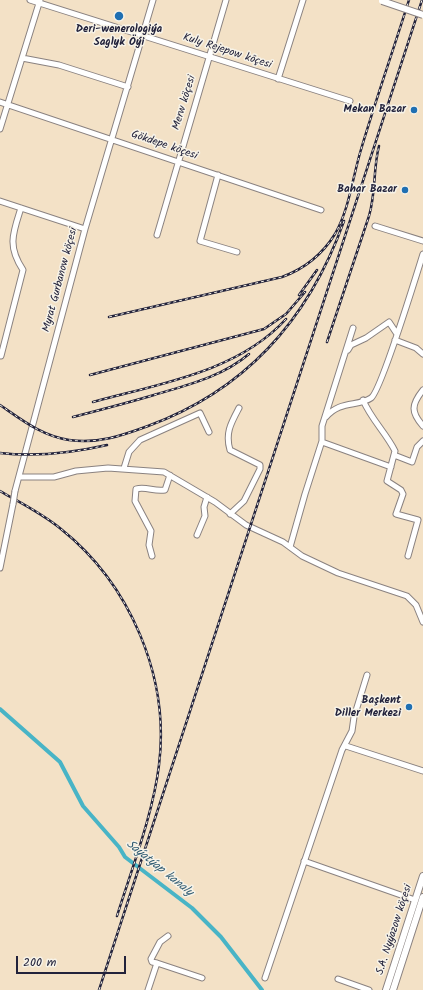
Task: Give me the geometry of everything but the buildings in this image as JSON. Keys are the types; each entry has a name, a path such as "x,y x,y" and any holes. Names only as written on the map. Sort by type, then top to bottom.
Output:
{"main road":[{"path":"380,0 423,15"},
{"name":"S.A. Nyýazow köçesi","path":"393,990 421,900 423,876"},
{"name":"S.A. Nyýazow köçesi","path":"386,990 421,900"}],"street":[{"name":"Kuly Rejepow köçesi","path":"30,0 350,101"},
{"name":"Myrat Gurbanow köçesi","path":"0,568 15,491 85,230 154,0"},
{"name":"Merw köçesi","path":"157,235 226,0"},
{"path":"278,79 302,0"},
{"path":"0,129 40,2"},
{"path":"22,58 59,65 128,87"},
{"name":"Gökdepe köçesi","path":"0,102 321,210"},
{"path":"218,175 200,241 237,252"},
{"path":"0,201 85,230"},
{"path":"1,356 23,270 17,260 12,238 21,208"},
{"path":"375,226 423,241"},
{"path":"325,419 330,412 340,406 371,398 375,392 395,340 423,254"},
{"path":"345,353 351,345 366,338 389,322 397,334"},
{"path":"290,547 322,442 322,426 353,328"},
{"path":"395,340 416,348 423,354"},
{"path":"423,390 415,401 413,409 414,416 423,426"},
{"path":"363,400 375,423 388,439 395,451 387,481 401,490 403,494 396,514 418,520 408,556"},
{"path":"230,514 244,501 260,469 260,465 230,450 227,440 228,433 239,408"},
{"path":"124,468 129,452 140,440 200,413 209,432"},
{"path":"394,455 412,462 417,447 423,441"},
{"path":"322,442 391,467"},
{"path":"19,477 54,477 76,471 108,468 164,472 207,497 246,525 283,542 302,556 338,573 407,596 416,605 423,622"},
{"path":"152,556 149,545 151,530 135,502 136,489 143,487 158,491 164,490 170,475"},
{"path":"197,535 205,516 204,507 207,497"},
{"path":"265,978 342,750 346,746 352,731 354,717 367,675"},
{"path":"346,746 423,771"},
{"path":"304,862 421,900"},
{"path":"168,936 160,942 152,962 202,978"},
{"path":"148,990 157,963"},
{"path":"338,979 369,990"}],"waterway":[{"name":"Saýatýap kanaly","path":"0,709 60,762 83,806 119,847 125,857 192,908 221,937 262,990"}],"railway":[{"path":"109,317 282,277 298,270 318,255 330,242 344,215 357,163 409,0"},
{"path":"99,990 422,0"},
{"path":"327,342 369,216 373,199 379,146"},
{"path":"0,405 24,422 41,431 59,438 80,441 100,440 119,436 148,426 183,411 215,393 244,371 270,347 292,319 312,289 330,256 344,221"},
{"path":"299,295 317,270"},
{"path":"90,375 264,329 286,314 305,292"},
{"path":"93,402 170,382 221,364 245,352 267,337 286,319"},
{"path":"73,417 179,388 227,369 249,354"},
{"path":"0,453 27,455 54,454 107,445"},
{"path":"0,491 47,518 85,551 107,577 125,605 140,635 151,666 158,699 161,732 159,765 147,822 117,916"}],"place":[{"name":"Deri-wenerologiýa Saglyk Öýi","path":"119,16"},
{"name":"Mekan Bazar","path":"414,110"},
{"name":"Bahar Bazar","path":"405,190"},
{"name":"Başkent Diller Merkezi","path":"409,707"}]}
